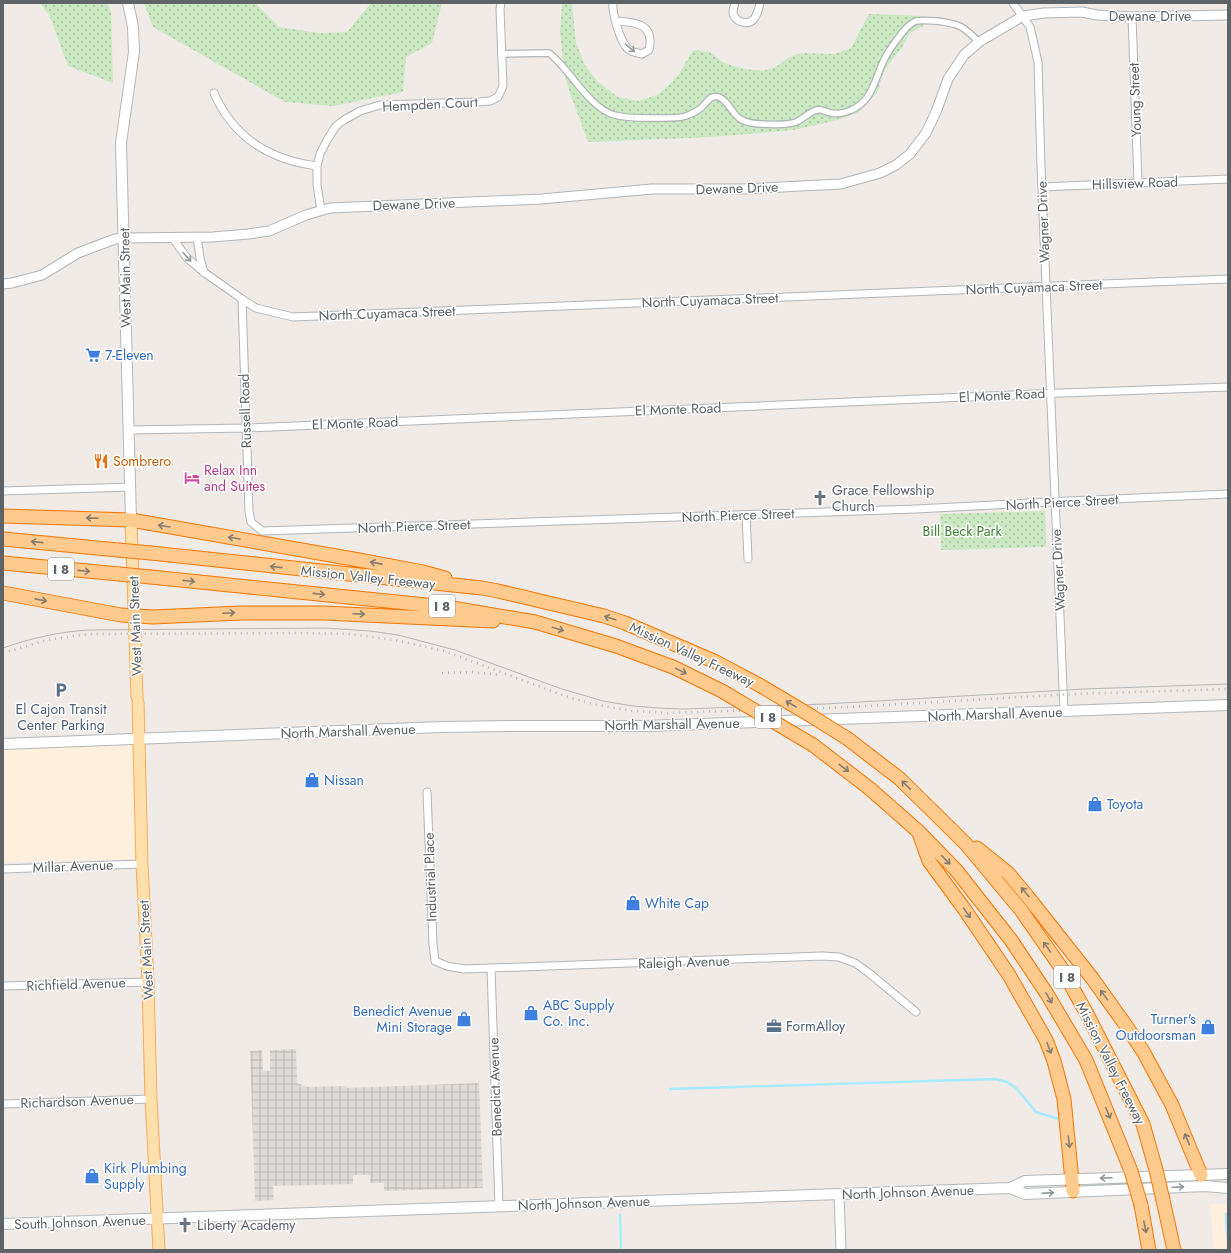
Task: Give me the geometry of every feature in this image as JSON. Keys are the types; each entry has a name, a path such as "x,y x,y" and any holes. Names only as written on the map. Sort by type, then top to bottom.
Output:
{"highway":[{"path":"3,516 131,520 416,570 482,588"},
{"name":"Mission Valley Freeway","path":"3,539 482,588 625,623 716,662 761,686 813,717 848,739 900,779 966,844 1021,910 1062,969 1087,1014 1143,1124 1156,1170 1174,1250"},
{"name":"Mission Valley Freeway","path":"3,563 446,607 535,622 616,646 673,667 722,691 813,745 869,788 919,832 956,870 1011,940 1047,994 1086,1060 1131,1172 1141,1205 1149,1250"},
{"path":"3,593 121,615 134,616 153,617 241,613 324,613 535,622"},
{"path":"934,812 1008,873 1061,937 1092,978 1127,1027 1157,1076 1175,1112 1201,1175"},
{"path":"919,832 929,861 1009,975 1046,1040 1054,1061 1064,1099 1073,1185"}],"main road":[{"name":"West Main Street","path":"128,3 133,27 134,52 121,143 125,238 131,520 138,700 142,864 148,982 151,1099 159,1250"},
{"name":"North Marshall Avenue","path":"3,744 139,740 435,727 645,726 1228,705"},
{"name":"North Johnson Avenue","path":"1073,1185 1228,1174"},
{"name":"North Johnson Avenue","path":"158,1219 1010,1188 1025,1182 1073,1185 1205,1186 1228,1188"},
{"name":"South Johnson Avenue","path":"3,1224 158,1219"}],"street":[{"path":"501,3 501,54 549,53 570,73 600,108 614,115 638,118 685,117 701,108 710,98 714,96 723,100 737,117 745,122 783,124 797,122 816,110 836,113 850,111 861,104 870,93 878,78 884,60 909,25 917,21 936,21 958,25 965,28 978,42"},
{"path":"613,3 616,21 622,40 627,48 642,54 649,50 651,41 642,24 616,21"},
{"path":"735,3 733,9 734,16 738,21 744,23 750,22 754,18 760,3"},
{"name":"Wagner Drive","path":"1013,3 1030,27 1038,62 1064,711"},
{"name":"Dewane Drive","path":"172,237 248,234 269,231 321,210 351,206 541,199 652,189 743,189 842,184 886,171 901,162 914,149 930,127 950,75 964,55 978,42 1023,16 1044,13 1082,12 1097,15 1132,17 1228,15"},
{"name":"Young Street","path":"1132,17 1138,182"},
{"name":"Hempden Court","path":"321,210 317,185 317,166 320,154 336,126 360,111 380,105 490,101 498,97 503,86 501,54"},
{"path":"214,93 221,108 230,121 254,143 269,152 298,163 317,166"},
{"name":"Hillsview Road","path":"1042,186 1228,179"},
{"path":"3,284 42,275 78,253 115,239 172,237"},
{"name":"North Cuyamaca Street","path":"172,237 187,258 204,273 242,299 256,308 293,317 1228,279"},
{"path":"197,237 204,273"},
{"name":"Russell Road","path":"242,299 249,511 251,522"},
{"name":"El Monte Road","path":"129,430 246,428 1228,386"},
{"path":"3,491 131,487"},
{"name":"North Pierce Street","path":"251,522 262,531 914,509 1228,494"},
{"path":"746,515 748,559"},
{"name":"Industrial Place","path":"427,792 435,961"},
{"name":"Millar Avenue","path":"3,869 142,864"},
{"name":"Raleigh Avenue","path":"435,961 447,966 464,969 822,956 839,957 855,963 916,1012"},
{"name":"Benedict Avenue","path":"491,968 499,1206"},
{"name":"Richfield Avenue","path":"3,986 148,982"},
{"name":"Richardson Avenue","path":"3,1104 151,1099"},
{"path":"839,1194 841,1250"}],"shaded area":[{"path":"133,734 139,859 3,862 3,739"},
{"path":"296,1049 297,1083 307,1087 346,1086 347,1088 479,1083 483,1188 384,1191 384,1183 370,1183 370,1175 353,1175 353,1184 273,1186 274,1200 255,1201 250,1051 262,1050 263,1071 270,1071 270,1050"},
{"path":"1210,1204 1228,1204 1228,1250 1214,1250"}],"green space":[{"path":"40,3 107,3 111,10 113,83 68,66 50,17"},
{"path":"144,3 257,3 257,5 279,27 318,33 347,32 371,3 442,3 432,43 406,57 403,92 333,106 285,102 153,27"},
{"path":"562,3 572,3 576,43 585,65 597,81 618,97 639,101 657,95 668,86 679,74 693,50 710,52 724,63 745,69 762,71 776,67 788,58 802,53 834,54 851,48 869,14 924,16 923,26 910,33 901,49 885,69 877,93 858,113 834,121 793,130 691,138 588,142 564,72 560,33"},
{"name":"Bill Beck Park","path":"1045,511 1046,547 941,550 940,514"}],"waterway":[{"path":"670,1089 995,1079 1007,1082 1017,1089 1036,1112 1059,1119"},
{"path":"1226,1214 1228,1245"},
{"path":"620,1215 621,1250"}],"tram line":[{"path":"3,648 45,636 88,630 325,628 370,631 398,635 455,650 562,689 603,701 633,706 683,709 825,704 1084,689 1228,684"}],"railway":[{"path":"3,653 47,640 89,634 350,634 395,640 444,651 565,696 593,704 632,711 668,713 850,707 1072,694 1228,689"},
{"path":"442,673 471,672 500,675"}],"place":[{"name":"7-Eleven","path":"93,355"},
{"name":"Sombrero","path":"101,461"},
{"name":"Relax Inn and Suites","path":"192,478"},
{"name":"Grace Fellowship Church","path":"820,498"},
{"name":"El Cajon Transit Center Parking","path":"61,690"},
{"name":"Nissan","path":"312,780"},
{"name":"Toyota","path":"1095,804"},
{"name":"White Cap","path":"633,903"},
{"name":"ABC Supply Co. Inc.","path":"531,1013"},
{"name":"Benedict Avenue Mini Storage","path":"464,1019"},
{"name":"FormAlloy","path":"774,1026"},
{"name":"Turner's Outdoorsman","path":"1208,1027"},
{"name":"Kirk Plumbing Supply","path":"92,1176"},
{"name":"Liberty Academy","path":"185,1225"}]}
